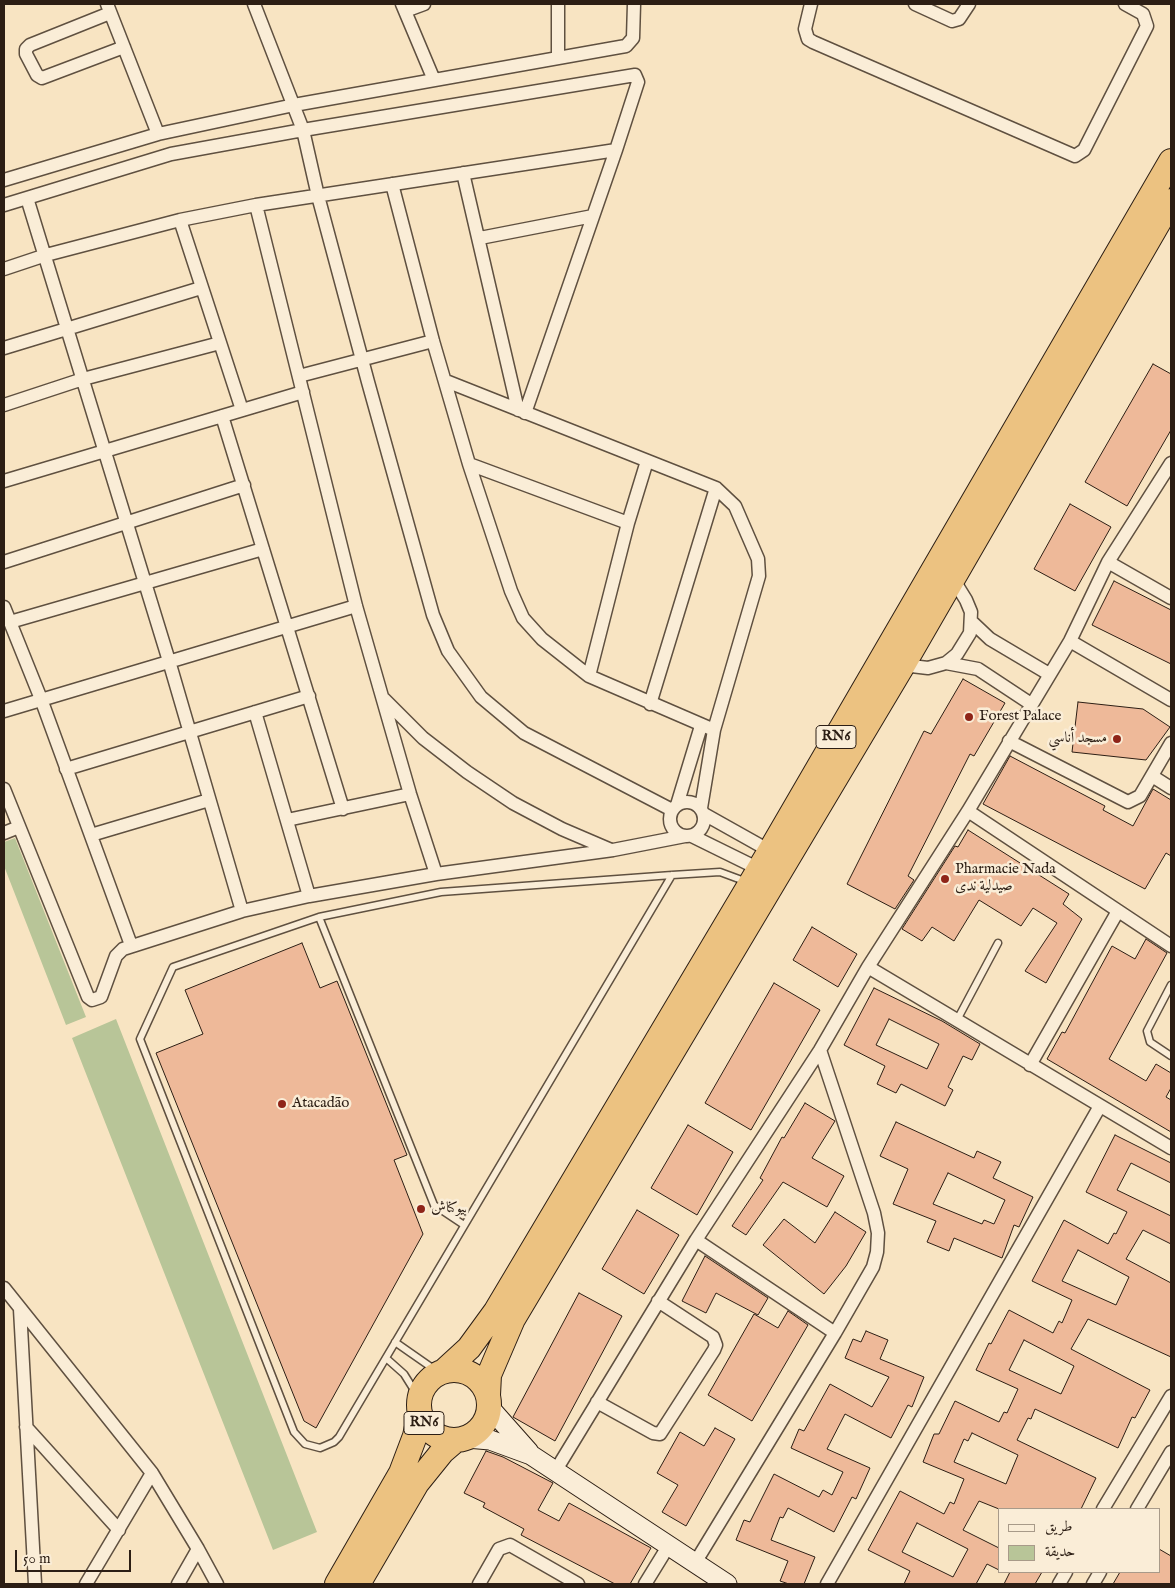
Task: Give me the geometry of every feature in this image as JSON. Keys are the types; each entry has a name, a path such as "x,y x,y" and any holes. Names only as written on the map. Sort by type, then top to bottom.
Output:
{"highway":[{"name":"RN6","path":"337,1584 401,1473 415,1436 423,1387 469,1348 496,1312 760,868 1171,160"},
{"name":"RN6","path":"358,1584 417,1483 442,1452 480,1429 488,1415 489,1375 513,1320 903,665 1171,201"},
{"path":"442,1371 454,1369 472,1374 485,1386 489,1401"},
{"name":"RN6","path":"420,1406 427,1428 433,1433 440,1438 462,1439"}],"street":[{"path":"254,4 303,130 318,196 362,361 433,615 439,634 458,667 481,697 524,733 674,808 690,802 703,811 760,868"},
{"path":"424,4 404,8 434,80"},
{"path":"558,4 558,58"},
{"path":"4,180 158,134 294,105 626,46 631,42 634,32 634,4"},
{"path":"811,4 805,30 808,39 813,42 1075,156 1084,150 1147,26 1143,14 1125,4"},
{"path":"915,4 952,21 960,19 969,4"},
{"path":"124,47 42,78 37,76 26,54 26,49 30,45 109,9 124,47 158,134"},
{"path":"4,206 171,154 303,130 635,75 638,82 616,150 522,412"},
{"path":"4,269 46,255 180,220 392,184 616,150"},
{"path":"463,173 522,412"},
{"path":"392,184 433,341 470,464 511,591 523,618 542,639 589,676 650,704 714,730"},
{"path":"27,198 169,661 188,732 242,912"},
{"path":"256,206 356,606 410,794 436,874"},
{"path":"480,238 592,216"},
{"path":"180,220 242,410"},
{"path":"4,348 201,288"},
{"path":"299,376 433,341"},
{"path":"4,405 83,379 220,343"},
{"path":"4,788 88,997 92,1000 101,997 119,952 131,945 242,912 309,896 436,874 613,850 688,836 702,828 714,730 757,586 759,567 755,550 735,506 716,488 446,381"},
{"path":"4,481 303,392"},
{"path":"222,416 343,808"},
{"path":"589,676 628,522 647,461"},
{"path":"556,1470 696,1240 820,1050 868,967 968,812 1070,641 1108,562 1171,463"},
{"path":"470,464 628,522"},
{"path":"4,562 244,485"},
{"path":"650,704 716,488"},
{"path":"10,622 263,549"},
{"path":"1108,562 1171,598"},
{"path":"953,579 966,600 972,622 990,639 1049,674"},
{"path":"4,711 356,606"},
{"path":"4,607 41,699 131,945"},
{"path":"903,665 928,668 946,663 957,654 966,640 972,622"},
{"path":"1070,641 1171,700"},
{"path":"946,663 978,669 1031,704"},
{"path":"66,768 308,696"},
{"path":"384,699 423,738 513,803 562,829 613,850"},
{"path":"256,712 309,896"},
{"path":"701,726 670,823 673,830 760,868"},
{"path":"1010,741 1128,802 1140,796 1170,748"},
{"path":"1152,776 1171,788"},
{"path":"287,820 410,794"},
{"path":"91,835 209,800"},
{"path":"968,812 1171,946"},
{"path":"4,833 19,827"},
{"path":"1030,1065 1118,911"},
{"path":"868,967 1171,1148"},
{"path":"695,1563 835,1333 873,1267 877,1252 878,1233 874,1213 820,1050"},
{"path":"827,1584 1100,1106"},
{"path":"696,1240 835,1333"},
{"path":"4,1288 152,1473 217,1584"},
{"path":"597,1402 652,1433 660,1434 714,1350 716,1345 713,1337 658,1301"},
{"path":"20,1308 34,1584"},
{"path":"1105,1508 1171,1396"},
{"path":"489,1401 531,1455"},
{"path":"26,1427 119,1530"},
{"path":"462,1439 490,1440 531,1455 727,1584"},
{"path":"1138,1508 1171,1452"},
{"path":"86,1584 152,1473"},
{"path":"644,1584 669,1545"},
{"path":"479,1584 499,1549 510,1546 578,1584"},
{"path":"178,1584 198,1549"},
{"path":"1058,1584 1065,1573"},
{"path":"1093,1584 1099,1573"}],"lane":[{"path":"672,875 386,1358 334,1442 320,1448 312,1447 299,1438 140,1039 173,967 319,917 441,892 760,868"},
{"path":"319,917 434,1205 464,1225"},
{"path":"957,1020 998,944"},
{"path":"1171,985 1147,1031 1150,1042 1171,1056"},
{"path":"395,1342 442,1371"},
{"path":"386,1358 404,1374 420,1406"}],"green space":[{"path":"15,838 86,1017 66,1025 4,866 4,842"},
{"path":"116,1019 317,1532 273,1550 72,1038"}],"building":[{"path":"1153,364 1171,374 1171,430 1127,506 1085,482"},
{"path":"1070,504 1111,527 1075,591 1034,569"},
{"path":"1114,581 1171,610 1171,664 1092,625"},
{"path":"963,679 1005,703 974,756 970,754 908,876 914,880 895,909 847,884 924,731 931,734"},
{"name":"مسجد أناسي","path":"1078,702 1143,709 1170,727 1146,760 1072,752"},
{"path":"1010,756 1105,806 1103,810 1133,826 1153,789 1171,800 1171,856 1166,853 1145,889 983,804"},
{"path":"968,830 1069,894 1063,904 1082,919 1046,983 1025,971 1057,923 1033,908 1021,926 979,900 954,941 932,927 922,941 902,929 955,846 958,847"},
{"path":"812,927 857,954 838,987 793,960"},
{"path":"1146,939 1167,953 1109,1059 1146,1081 1156,1064 1171,1073 1171,1088 1166,1097 1171,1100 1171,1132 1047,1059 1062,1032 1065,1033 1112,946 1135,959"},
{"name":"Atacadão","path":"302,943 320,988 337,981 407,1155 394,1160 423,1234 316,1428 304,1421 156,1053 203,1034 185,990"},
{"path":"774,983 820,1010 751,1130 705,1103"},
{"path":"874,988 942,1021 980,1044 972,1060 963,1056 948,1087 953,1090 945,1106 901,1084 896,1093 877,1084 885,1066 844,1045","holes":["889,1019 939,1044 927,1069 876,1045"]},
{"path":"805,1103 835,1121 812,1158 844,1176 827,1207 783,1182 746,1235 732,1226 763,1180 760,1178 782,1137 784,1138"},
{"path":"896,1122 974,1158 977,1151 1001,1162 993,1178 1033,1197 1019,1227 1014,1225 1002,1258 954,1238 949,1251 927,1242 936,1221 893,1204 908,1169 880,1156","holes":["948,1173 1005,1200 994,1224 984,1220 982,1224 933,1204"]},
{"path":"688,1125 733,1152 697,1215 651,1188"},
{"path":"1115,1135 1171,1163 1171,1183 1131,1163 1117,1190 1171,1216 1171,1244 1143,1230 1126,1259 1171,1283 1171,1357 1088,1319 1071,1349 1150,1390 1135,1418 1132,1417 1118,1448 1035,1409 1031,1419 1028,1418 1017,1440 1096,1478 1081,1508 998,1509 979,1501 963,1530 998,1548 998,1570 987,1564 976,1584 904,1584 910,1571 868,1550 900,1491 944,1514 950,1502 954,1504 964,1479 923,1462 934,1434 939,1434 955,1401 999,1422 1004,1412 1007,1413 1018,1389 976,1370 989,1343 991,1344 1009,1310 1053,1333 1059,1321 1062,1323 1072,1300 1032,1281 1064,1220 1108,1244 1114,1233 1116,1234 1127,1212 1086,1192","holes":["1078,1250 1129,1277 1116,1305 1062,1281","1024,1340 1074,1366 1061,1394 1009,1370","972,1433 1018,1455 1006,1484 954,1462 964,1439 968,1441","917,1523 968,1549 953,1577 902,1552"]},
{"path":"637,1210 679,1235 644,1294 602,1269"},
{"path":"835,1212 866,1232 846,1266 824,1294 763,1245 784,1219 815,1243"},
{"path":"705,1256 768,1298 758,1315 716,1293 706,1313 682,1301"},
{"path":"579,1293 622,1316 555,1441 513,1417"},
{"path":"788,1311 808,1325 752,1421 708,1395 754,1314 778,1328"},
{"path":"866,1331 888,1340 880,1359 924,1377 912,1407 908,1405 891,1438 845,1414 827,1449 870,1468 856,1499 852,1497 834,1532 788,1508 783,1518 780,1517 771,1540 815,1557 804,1584 789,1584 780,1581 788,1561 736,1540 744,1520 750,1522 774,1474 819,1497 823,1490 832,1495 843,1472 791,1448 799,1429 804,1431 830,1384 872,1407 889,1377 845,1358 853,1339 861,1342"},
{"path":"715,1428 735,1439 686,1526 662,1512 678,1485 657,1473 680,1432 704,1446"},
{"path":"486,1451 503,1457 553,1483 538,1510 559,1521 569,1503 651,1548 630,1584 615,1584 521,1535 524,1529 483,1507 485,1503 464,1493"},
{"path":"1160,1550 1171,1556 1171,1584 1113,1584 1119,1573 1160,1573"},
{"path":"1010,1573 1041,1573 1035,1584 1004,1584"}],"place":[{"name":"Forest Palace","path":"969,717"},
{"name":"مسجد أناسي","path":"1117,739"},
{"name":"Pharmacie Nada صيدلية ندى","path":"945,879"},
{"name":"Atacadão","path":"282,1104"},
{"name":"بيوكناش","path":"421,1209"}]}
